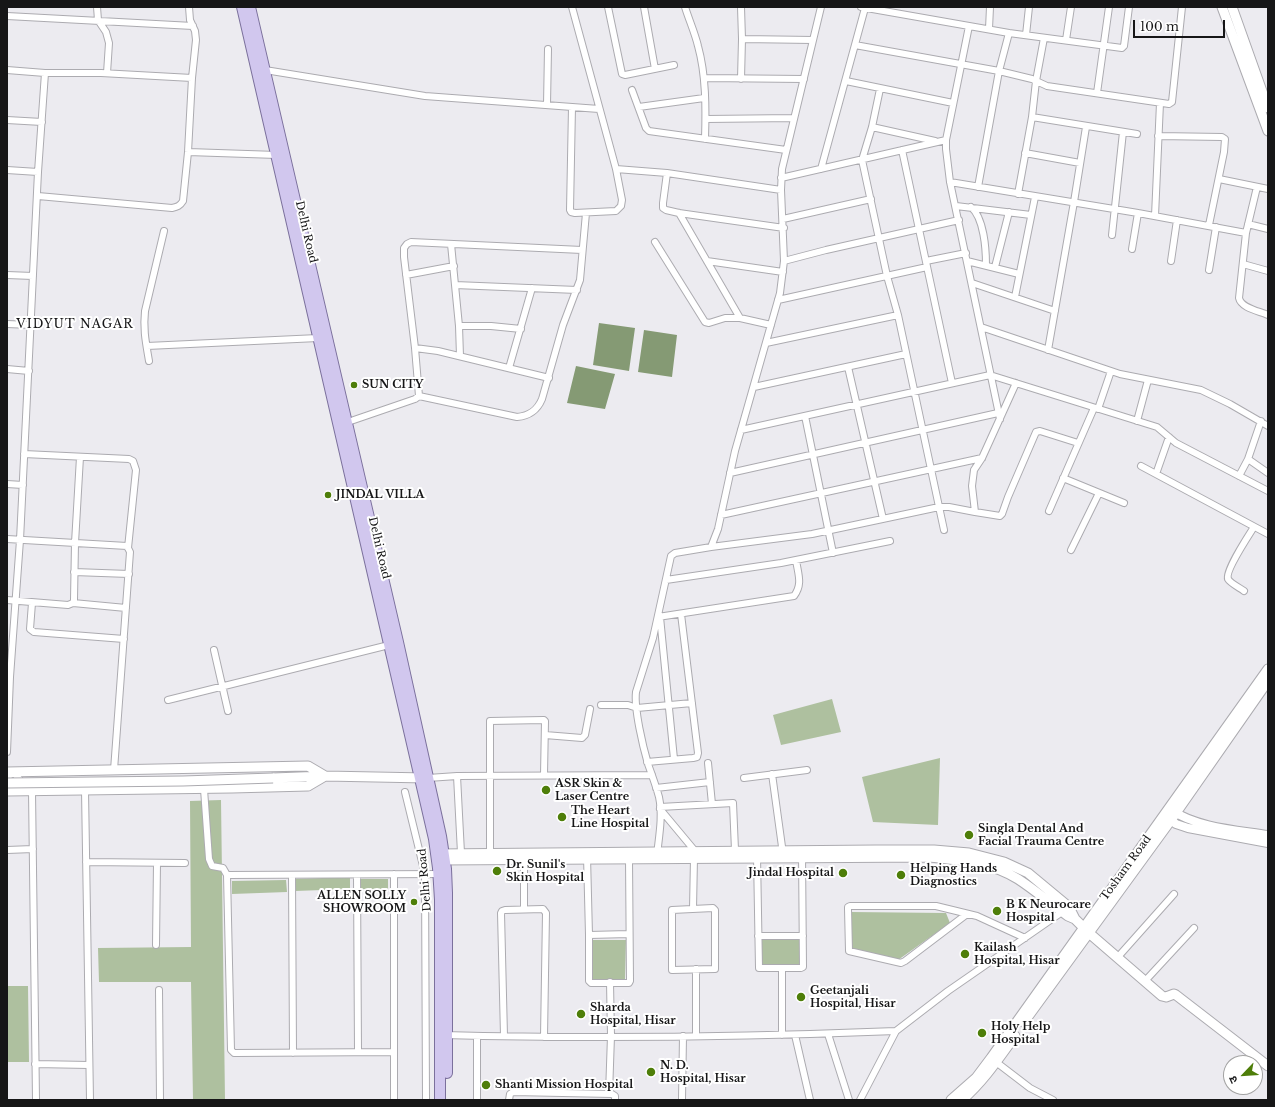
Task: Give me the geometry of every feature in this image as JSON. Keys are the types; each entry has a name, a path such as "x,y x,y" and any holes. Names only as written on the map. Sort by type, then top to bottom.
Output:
{"main road":[{"name":"Delhi Road","path":"242,7 318,338 342,424 424,778 440,857 443,874 443,1035 440,1100"},
{"name":"Delhi Road","path":"250,7 265,70 389,645 424,778"},
{"path":"1222,7 1268,131"},
{"path":"1232,7 1268,108"},
{"name":"Tosham Road","path":"1170,814 1213,745 1268,669"},
{"name":"Tosham Road","path":"951,1100 976,1078 1268,681"},
{"path":"7,772 308,766 325,776"},
{"path":"7,784 184,781 325,776 424,778"},
{"path":"7,791 19,788 32,791 308,786 325,776"},
{"path":"695,855 736,850 758,854"},
{"path":"440,857 802,854 934,850 969,853 1004,862 1028,873 1044,891 1075,918 1086,930 1162,996 1176,995 1268,1066"},
{"path":"440,857 461,853 490,856"},
{"path":"587,855 629,859 657,855"},
{"name":"Tosham Road","path":"962,1100 971,1092 996,1062 1086,930"},
{"name":"Delhi Road","path":"443,1035 446,1100"}],"street":[{"path":"97,7 98,20 109,39 107,73"},
{"path":"38,196 176,207 180,205 182,201 188,152 192,78 196,40 188,7"},
{"path":"572,7 616,168 622,200 621,206 616,211 572,213 570,210 572,107"},
{"path":"608,7 622,74 625,75 674,65"},
{"path":"644,7 655,69"},
{"path":"685,7 698,45 704,78 706,119 705,139"},
{"path":"741,7 741,79"},
{"path":"711,547 718,529 741,430 778,300 784,272 784,228 781,190 782,178 786,150 821,7"},
{"path":"821,169 846,81 863,7 1008,33 1120,48 1124,47 1129,7"},
{"path":"989,29 990,7"},
{"path":"1026,35 1030,7"},
{"path":"1066,40 1071,7"},
{"path":"1097,93 1109,7"},
{"path":"855,45 1028,77 1047,86 1169,104 1172,102 1182,7"},
{"path":"7,16 192,26"},
{"path":"968,26 946,140 946,149 950,182 999,416"},
{"path":"978,187 999,71 1008,33"},
{"path":"1018,194 1044,38"},
{"path":"742,39 813,40"},
{"path":"547,105 548,48"},
{"path":"7,70 45,73 107,73 192,78"},
{"path":"265,70 426,96 599,109"},
{"path":"7,752 9,678 20,540 38,172 45,73"},
{"path":"704,78 804,79"},
{"path":"846,81 953,103"},
{"path":"880,88 872,126 862,160 887,276 898,315 944,530"},
{"path":"632,90 648,130 786,150"},
{"path":"639,107 704,98"},
{"path":"1155,216 1160,103"},
{"path":"1032,117 1086,127 1137,134"},
{"path":"706,119 794,118"},
{"path":"7,120 42,122"},
{"path":"872,126 938,142"},
{"path":"1048,350 1086,127"},
{"path":"1112,235 1123,132"},
{"path":"1158,136 1225,139 1213,226 1209,270"},
{"path":"782,178 946,140"},
{"path":"902,150 952,383"},
{"path":"188,152 277,155"},
{"path":"1025,153 1080,163"},
{"path":"616,168 667,173 781,190"},
{"path":"7,170 38,172"},
{"path":"667,173 663,206 666,210 784,228"},
{"path":"1219,179 1268,189"},
{"path":"950,182 1115,209 1246,233"},
{"path":"1257,187 1246,233 1239,302 1268,315"},
{"path":"1015,297 1035,197"},
{"path":"783,219 871,199"},
{"path":"956,206 1031,215"},
{"path":"971,207 981,226 985,245 986,265"},
{"path":"995,268 1009,212"},
{"path":"342,424 415,399 419,396 513,416 526,416 533,412 539,406 549,378 563,325 577,290 581,273 586,213"},
{"path":"679,213 740,318"},
{"path":"1132,249 1138,213"},
{"path":"784,261 959,220"},
{"path":"1171,261 1177,220"},
{"path":"1248,224 1268,229"},
{"path":"149,361 143,328 145,311 164,231"},
{"path":"419,396 420,392 404,257 404,248 406,244 411,242 582,250"},
{"path":"655,242 705,322 709,323 726,318 740,318 771,325"},
{"path":"452,244 460,356"},
{"path":"778,300 887,276 966,253"},
{"path":"707,261 784,272"},
{"path":"967,261 1019,274"},
{"path":"1243,264 1268,271"},
{"path":"406,275 454,266"},
{"path":"7,275 34,276"},
{"path":"972,283 1055,311"},
{"path":"455,285 577,290"},
{"path":"509,368 532,288"},
{"path":"766,343 898,315"},
{"path":"7,324 31,325"},
{"path":"459,326 491,326 521,329"},
{"path":"981,327 1111,371 1201,390 1230,404 1268,426"},
{"path":"147,346 318,338"},
{"path":"415,348 438,351 549,378"},
{"path":"754,387 906,354"},
{"path":"848,367 883,519"},
{"path":"7,369 29,371"},
{"path":"1049,511 1078,443 1096,408 1111,371"},
{"path":"741,430 990,374 1016,384 1157,427 1176,443 1268,491"},
{"path":"1137,421 1148,380"},
{"path":"975,512 972,486 974,470 982,458 999,416 1016,384"},
{"path":"805,416 833,553"},
{"path":"730,473 922,430 999,416"},
{"path":"1239,476 1248,459 1261,421"},
{"path":"657,855 660,808 656,788 647,762 637,708 636,692 659,617 673,554 711,547 812,534 939,508 949,507 1000,516 1036,432 1040,431 1078,443"},
{"path":"1156,474 1169,437"},
{"path":"24,454 129,459 133,461 136,470 128,548 130,552 129,574 114,770"},
{"path":"72,603 74,600 75,543 80,457"},
{"path":"721,515 982,458"},
{"path":"1248,459 1268,473"},
{"path":"1141,466 1268,534"},
{"path":"1063,478 1124,503"},
{"path":"7,484 23,485"},
{"path":"1071,550 1099,493"},
{"path":"1244,590 1229,580 1228,576 1236,555 1254,527"},
{"path":"7,539 127,546 128,548"},
{"path":"666,580 796,560 890,541"},
{"path":"659,617 794,596 800,585 796,560"},
{"path":"74,572 129,574"},
{"path":"7,600 68,605 72,603 126,608"},
{"path":"32,603 30,629 34,632 124,639"},
{"path":"647,762 693,758 697,757 698,753 681,614"},
{"path":"659,617 674,759"},
{"path":"168,700 389,645"},
{"path":"214,650 228,711"},
{"path":"601,704 628,705 637,708 692,703"},
{"path":"545,735 582,738 585,734 590,709"},
{"path":"490,856 490,721 544,720 546,724 544,776"},
{"path":"708,763 712,804"},
{"path":"744,778 807,770"},
{"path":"7,777 15,774 20,780 19,788 11,788 7,784"},
{"path":"772,774 783,854"},
{"path":"424,778 457,776 652,775"},
{"path":"457,776 461,853"},
{"path":"656,788 710,782"},
{"path":"204,789 210,863 212,866 223,868 227,875 231,1050 234,1054 394,1052"},
{"path":"85,790 90,1100"},
{"path":"32,791 36,1100"},
{"path":"406,792 425,874 426,1100"},
{"path":"660,808 733,804 736,850"},
{"path":"660,808 695,855 693,909"},
{"path":"1170,814 1198,823 1268,835"},
{"path":"1170,814 1188,828 1268,843"},
{"path":"7,850 33,849"},
{"path":"758,854 759,968 803,968 802,854"},
{"path":"587,855 590,982 629,983 630,981 629,859"},
{"path":"524,856 524,909"},
{"path":"86,862 185,863"},
{"path":"156,863 156,945"},
{"path":"394,874 394,1100"},
{"path":"227,875 443,874"},
{"path":"292,875 293,1053"},
{"path":"357,875 358,1052"},
{"path":"1117,958 1174,894"},
{"path":"967,914 905,962 901,963 849,951 848,907 936,906 977,916 1025,938"},
{"path":"713,908 715,910 714,970 672,970 671,912 674,909 693,909 713,908"},
{"path":"504,1036 501,913 505,910 524,909 543,909 546,913 544,1036"},
{"path":"860,1100 896,1031 948,992 1066,910"},
{"path":"1145,981 1194,928"},
{"path":"589,935 629,934"},
{"path":"758,936 803,936"},
{"path":"782,968 782,1035"},
{"path":"696,969 696,1036"},
{"path":"609,1094 611,1036 610,982"},
{"path":"159,990 160,1100"},
{"path":"443,1035 696,1036 795,1035 896,1031"},
{"path":"828,1034 849,1100"},
{"path":"795,1035 810,1100"},
{"path":"477,1036 477,1100"},
{"path":"682,1100 683,1036"},
{"path":"996,1062 1030,1088 1053,1100"},
{"path":"36,1064 89,1065"},
{"path":"509,1100 510,1094 513,1092 609,1094 614,1095 615,1100"}],"shaded area":[{"path":"599,323 635,328 629,371 593,365"},
{"path":"644,330 677,335 672,377 638,372"},
{"path":"576,366 615,374 605,409 567,403"},
{"path":"832,699 841,732 781,745 773,715"},
{"path":"940,758 938,825 873,822 862,777"},
{"path":"221,800 225,1100 193,1100 191,982 99,982 98,948 191,947 190,801"},
{"path":"350,877 350,889 295,891 295,879"},
{"path":"361,879 388,879 388,889 361,889"},
{"path":"286,880 287,892 232,894 232,881"},
{"path":"851,912 946,913 950,923 898,960 851,949"},
{"path":"762,938 800,939 800,966 762,966"},
{"path":"593,940 626,940 625,979 592,979"},
{"path":"7,986 28,986 29,1062 7,1062"}],"place":[{"name":"SUN CITY","path":"354,385"},
{"name":"JINDAL VILLA","path":"328,495"},
{"name":"ASR Skin & Laser Centre","path":"546,790"},
{"name":"The Heart Line Hospital","path":"562,817"},
{"name":"Singla Dental And Facial Trauma Centre","path":"969,835"},
{"name":"Dr. Sunil's Skin Hospital","path":"497,871"},
{"name":"Jindal Hospital","path":"843,873"},
{"name":"Helping Hands Diagnostics","path":"901,875"},
{"name":"ALLEN SOLLY SHOWROOM","path":"414,902"},
{"name":"B K Neurocare Hospital","path":"997,911"},
{"name":"Kailash Hospital, Hisar","path":"965,954"},
{"name":"Geetanjali Hospital, Hisar","path":"801,997"},
{"name":"Sharda Hospital, Hisar","path":"581,1014"},
{"name":"Holy Help Hospital","path":"982,1033"},
{"name":"N. D. Hospital, Hisar","path":"651,1072"},
{"name":"Shanti Mission Hospital","path":"486,1085"}],"district":[{"name":"VIDYUT NAGAR","path":"75,325"}]}
